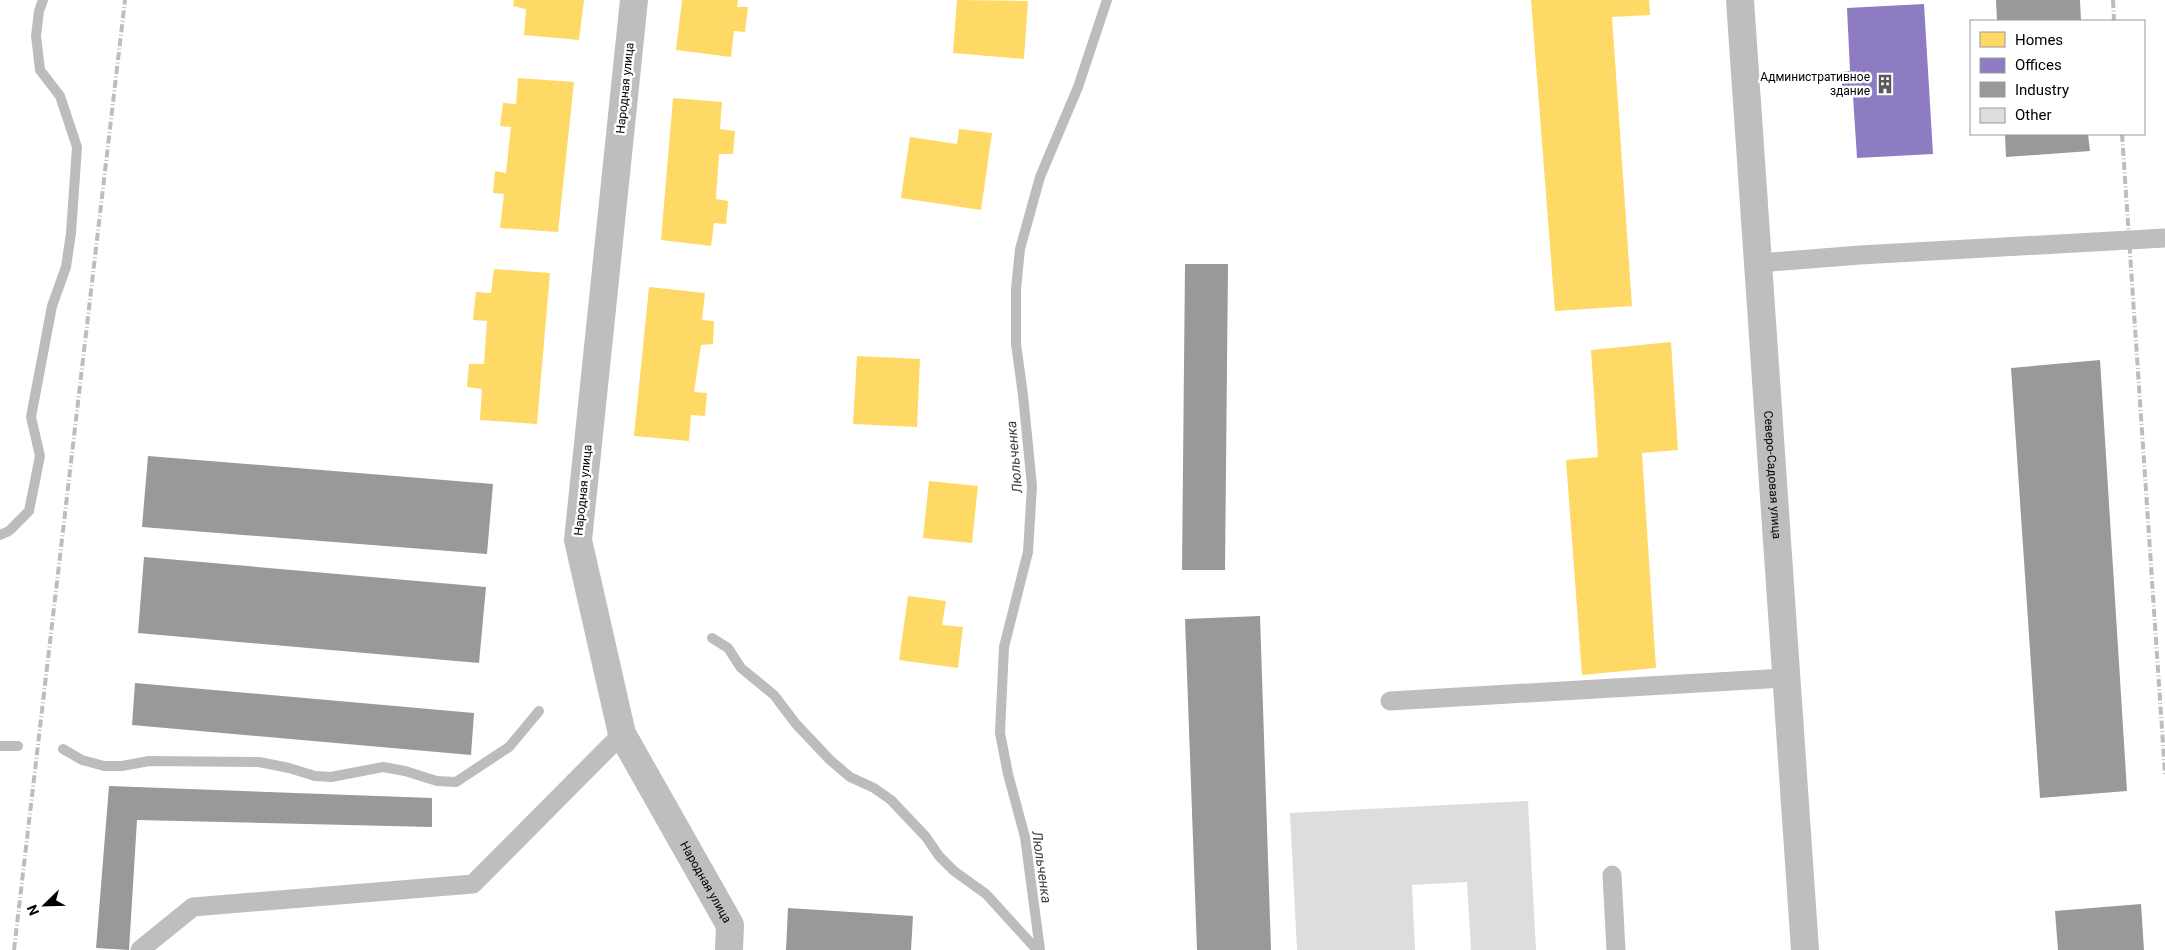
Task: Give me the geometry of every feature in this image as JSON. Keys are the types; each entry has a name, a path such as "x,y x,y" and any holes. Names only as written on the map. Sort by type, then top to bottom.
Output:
{"street":[{"name":"Народная улица","path":"634,0 578,540 622,734 730,926 729,950"},
{"name":"Северо-Садовая улица","path":"1740,0 1805,950"}],"lane":[{"path":"1759,263 1860,255 2165,238"},
{"path":"1390,701 1786,678"},
{"path":"140,950 193,906 473,884 622,734"},
{"path":"1612,875 1616,950"}],"building: Homes":[{"path":"514,0 584,0 579,40 524,35 526,9 513,6"},
{"path":"682,0 738,0 737,7 748,7 745,32 734,31 731,57 676,50"},
{"path":"957,0 1028,1 1024,59 953,53"},
{"path":"1531,0 1649,0 1650,15 1612,17 1632,306 1555,311"},
{"path":"518,78 574,82 558,232 500,228 504,194 493,193 495,171 506,173 511,127 500,126 503,103 516,104"},
{"path":"673,98 722,102 720,129 735,131 733,154 719,154 716,199 728,201 726,224 714,223 711,246 661,240"},
{"path":"959,129 992,133 981,210 901,198 910,137 957,144"},
{"path":"494,269 550,273 537,424 480,420 482,389 467,387 469,364 484,364 487,321 473,320 476,292 491,293"},
{"path":"649,287 705,293 702,320 714,321 713,344 701,345 694,392 707,393 705,416 691,415 689,441 634,436"},
{"path":"1671,342 1678,450 1642,453 1656,668 1582,675 1566,460 1598,457 1591,350"},
{"path":"857,356 920,359 917,427 853,424"},
{"path":"929,481 978,486 972,543 923,538"},
{"path":"908,596 946,601 942,625 963,627 958,668 899,660"}],"building: Offices":[{"name":"Административное здание","path":"1924,4 1933,154 1857,158 1853,96 1843,97 1841,72 1850,71 1847,8"}],"building: Industry":[{"path":"1996,0 2080,0 2081,20 1997,20"},
{"path":"2005,135 2088,135 2090,151 2006,157"},
{"path":"1185,264 1228,264 1225,570 1182,570"},
{"path":"2100,360 2127,791 2040,798 2011,368"},
{"path":"148,456 493,484 487,554 142,527"},
{"path":"144,557 486,587 479,663 138,633"},
{"path":"1260,616 1271,950 1197,950 1185,619"},
{"path":"135,683 474,713 471,755 132,725"},
{"path":"109,786 432,798 432,827 137,820 129,950 96,948"},
{"path":"2141,904 2144,950 2058,950 2055,911"},
{"path":"788,908 913,916 911,950 786,950"}],"building: Other":[{"path":"1528,801 1536,950 1471,950 1467,882 1412,885 1415,950 1297,950 1290,813"}],"waterway":[{"path":"0,535 9,531 29,511 40,456 31,417 52,306 66,267 71,233 77,147 60,96 40,70 36,36 39,11 43,0"},
{"name":"Люльченка","path":"1040,950 1025,837 1008,774 1000,733 1004,647 1028,552 1032,486 1016,344 1016,289 1020,249 1040,177 1078,87 1107,0"},
{"path":"712,638 728,648 741,668 774,695 796,724 830,760 850,777 874,788 891,800 926,837 939,856 954,871 986,894 1037,950"},
{"path":"63,749 82,760 104,766 122,766 149,761 259,762 315,776 331,777 383,767 405,771 437,781 456,782 509,747 539,711"},
{"path":"0,746 18,746"}],"railway":[{"path":"14,950 125,0"},
{"path":"2113,0 2114,20"},
{"path":"2122,135 2165,774"}],"place":[{"name":"Административное здание","path":"1885,84"}]}
